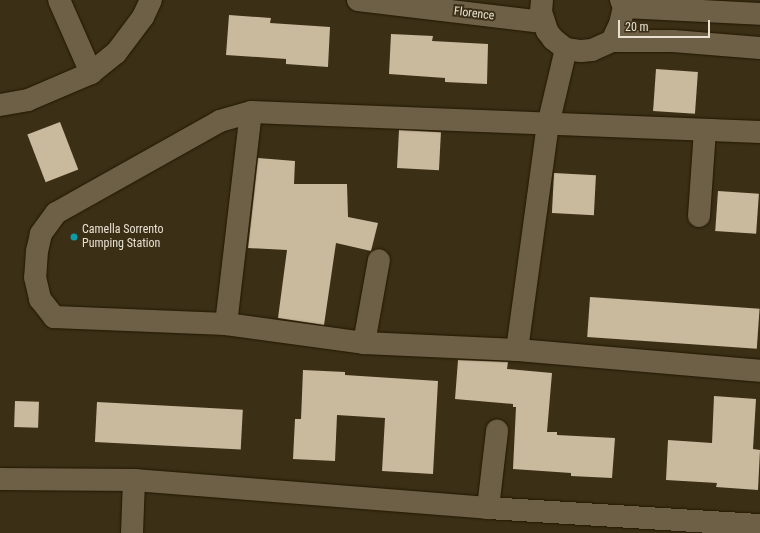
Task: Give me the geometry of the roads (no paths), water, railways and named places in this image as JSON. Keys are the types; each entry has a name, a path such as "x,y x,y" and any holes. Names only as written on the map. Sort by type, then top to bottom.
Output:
{"street":[{"path":"59,0 92,73"},
{"path":"0,105 28,100 92,73 116,53 143,17 151,0"},
{"name":"Florence","path":"358,0 543,22"},
{"path":"542,0 541,12 543,22 553,39 566,49 580,51 592,50 612,41 673,41 760,48"},
{"path":"612,41 620,24 622,4 760,14"},
{"path":"517,350 548,125 566,49"},
{"path":"226,324 251,112"},
{"path":"760,132 548,125 251,112 220,122 56,213 41,234 37,251 36,277 40,299 54,317 226,324 364,343 517,350 760,371"},
{"path":"699,216 705,131"},
{"path":"364,343 379,260"},
{"path":"488,508 497,431"},
{"path":"0,479 134,480 488,508 649,525 760,525"},
{"path":"132,533 134,480"}],"place":[{"name":"Camella Sorrento Pumping Station","path":"74,237"}]}
